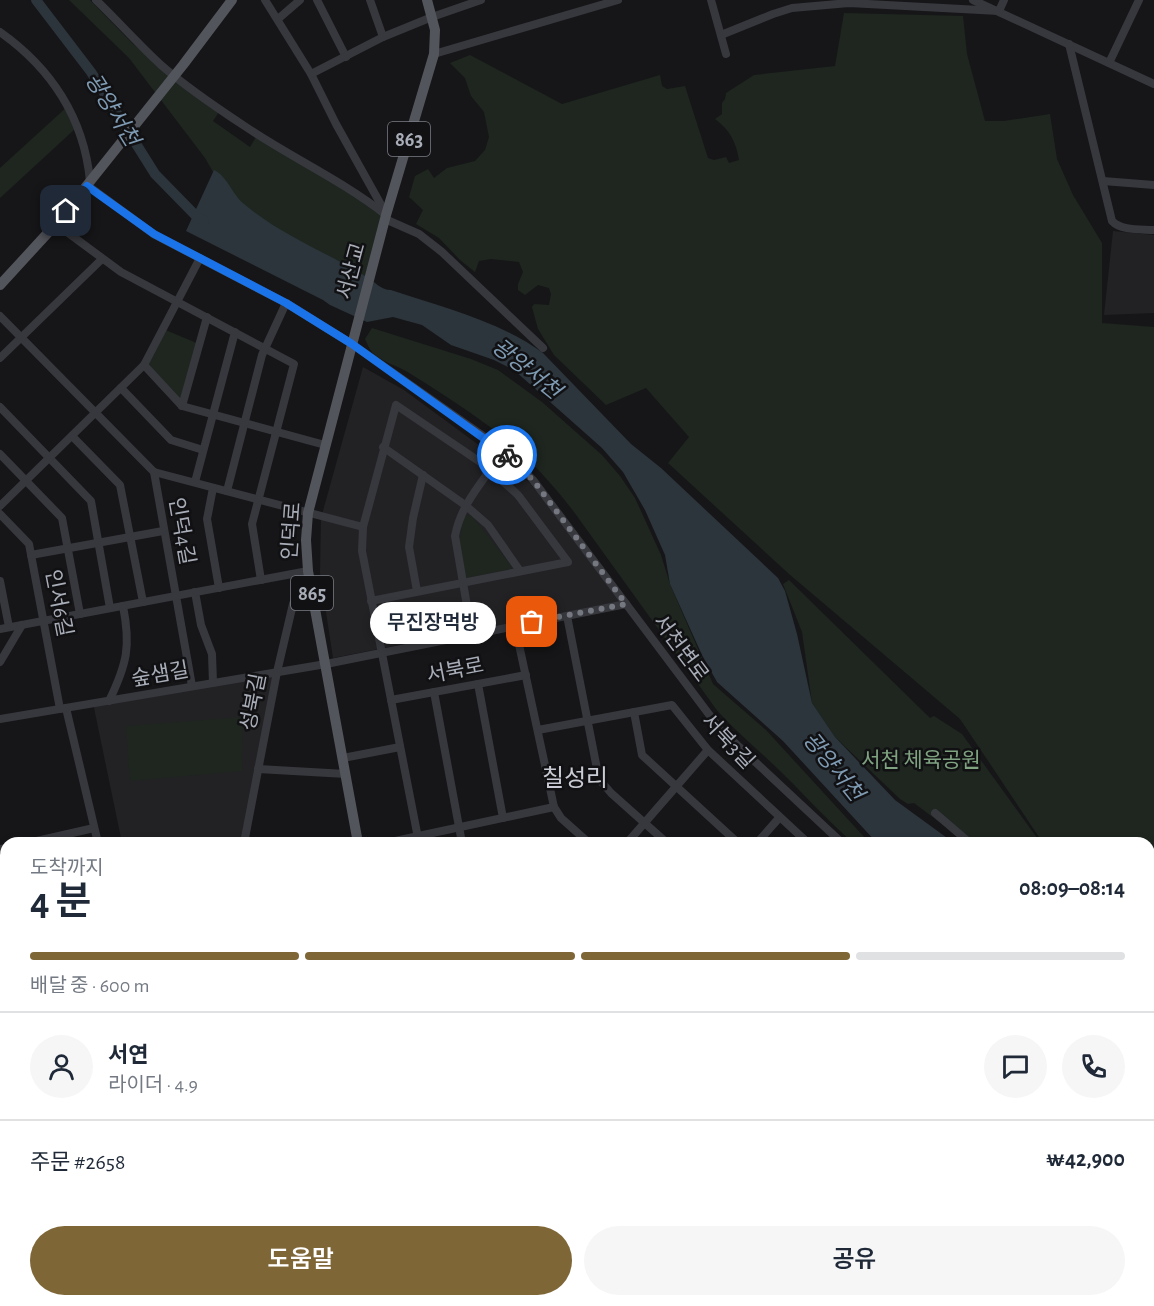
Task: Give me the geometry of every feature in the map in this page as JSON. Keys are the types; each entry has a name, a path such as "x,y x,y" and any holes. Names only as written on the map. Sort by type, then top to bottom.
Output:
{"main road":[{"path":"0,285 56,224 232,0"},
{"name":"863","path":"385,219 434,54 436,37 427,0"},
{"name":"서산교","path":"355,330 385,219"},
{"name":"인덕로","path":"355,330 308,513 306,540 308,571 357,837"}],"street":[{"path":"96,0 161,64 190,88 246,128 341,184 385,219 416,232 442,252 543,348"},
{"path":"265,0 311,74 385,219"},
{"path":"278,19 300,0"},
{"path":"317,0 346,57"},
{"path":"370,0 383,37"},
{"path":"311,74 383,37 432,16 481,0"},
{"path":"434,54 600,3 618,0"},
{"path":"711,0 726,54"},
{"path":"973,0 1154,84"},
{"path":"999,11 1004,0"},
{"path":"1109,63 1139,0"},
{"path":"721,35 773,14 792,9 849,3 999,11"},
{"path":"0,32 43,70 59,89 85,149 91,180"},
{"path":"1069,44 1114,224 1154,231"},
{"name":"서천변로","path":"91,180 154,234 286,303 352,344 489,440 516,462 533,480 727,736 836,837"},
{"path":"1103,181 1154,185"},
{"path":"56,224 121,272 294,364 252,524 261,580"},
{"path":"0,506 144,365 200,258"},
{"path":"0,358 102,259"},
{"path":"227,491 265,348 286,303"},
{"name":"인덕4길","path":"0,316 154,472 363,527"},
{"path":"182,406 207,317"},
{"path":"195,482 235,332"},
{"path":"144,365 182,406 325,445"},
{"path":"121,388 171,440 203,450"},
{"path":"371,601 568,562 518,495 490,470 396,405 363,527 362,551 371,601 417,837"},
{"path":"0,407 91,501 110,608"},
{"path":"72,436 120,485 143,602"},
{"path":"383,447 465,505 488,525 520,571"},
{"path":"0,454 62,518 80,614"},
{"path":"472,634 455,537 458,521 465,505 490,470"},
{"name":"인덕4길","path":"154,472 192,686"},
{"path":"417,591 409,547 423,475"},
{"name":"인덕4길","path":"213,488 207,519 219,588"},
{"name":"인서6길","path":"0,514 28,544 32,555 63,708 96,837"},
{"path":"32,555 163,531"},
{"path":"0,581 5,628 308,571"},
{"name":"성북길","path":"245,837 277,672 293,604 308,571"},
{"path":"195,592 201,624 212,654 213,683"},
{"name":"숲샘길","path":"0,719 326,663 626,604"},
{"path":"110,700 123,672 126,655 128,628 123,606"},
{"path":"567,616 599,779 611,793 660,837"},
{"path":"0,662 22,625"},
{"path":"515,626 554,807 561,818 582,837"},
{"name":"서북로","path":"391,700 526,675"},
{"path":"478,684 503,818"},
{"path":"434,692 461,837"},
{"name":"서북3길","path":"538,730 672,705 708,750 801,837"},
{"path":"634,712 642,755 731,837"},
{"path":"343,758 400,747"},
{"path":"632,837 708,750"},
{"path":"258,769 346,774"},
{"path":"428,837 554,807"},
{"path":"935,813 963,837"},
{"path":"762,837 778,818"},
{"path":"54,837 94,828"}],"shaded area":[{"path":"1113,231 1154,235 1154,313 1104,315"},
{"path":"363,367 404,390 529,482 622,601 333,658 320,573 321,518"},
{"path":"277,672 245,837 121,837 93,703"}],"green space":[{"path":"69,0 90,0 133,44 219,112 213,121 250,147 256,137 348,191 385,219 367,277 277,232 237,202 220,184 205,158 129,58"},
{"path":"844,13 963,16 967,54 985,121 1004,121 1050,114 1057,159 1073,195 1102,243 1102,323 1154,327 1154,837 1039,837 960,719 789,574 668,463 689,437 646,388 606,405 554,355 538,329 532,307 534,304 549,305 551,294 549,288 538,285 525,295 518,290 523,272 519,262 491,259 479,261 475,272 439,238 416,224 423,210 409,197 415,176 428,169 434,178 447,168 475,161 485,150 489,137 484,112 471,96 465,78 450,63 470,55 562,104 660,75 662,86 667,89 685,86 708,158 714,160 726,157 729,163 739,160 736,148 732,137 715,119 722,114 722,103 726,93 754,75 835,66"},
{"path":"68,106 76,128 0,198 0,168"},
{"path":"372,328 471,359 498,370 542,402 602,455 635,498 661,555 670,584 713,684 766,730 864,837 846,837 716,709 574,512 535,466 502,436 470,412 406,371 384,361 370,349 365,339"},
{"path":"163,329 199,344 182,406 144,365"},
{"path":"471,515 511,565 510,569 465,578 459,542 464,516"},
{"name":"서천 체육공원","path":"789,580 930,718 934,716 962,734 1036,837 959,837 914,803 908,804 900,799 835,737 812,703 802,632 783,584"},
{"path":"243,717 242,771 130,781 126,726"}],"water":[{"path":"214,170 222,176 240,200 258,215 384,289 489,323 543,353 631,444 661,468 778,578 785,591 797,634 812,703 835,737 895,800 946,837 871,837 783,741 717,682 702,655 670,584 665,555 645,510 623,472 602,448 514,370 494,360 451,345 422,325 393,317 367,322 186,231"}],"waterway":[{"name":"광양서천","path":"36,0 91,72 155,174 198,218 204,221"}],"way so far":[{"path":"507,455 533,480 626,604 532,622"}],"place":[{"name":"무진장먹방","path":"532,622"}],"district":[{"name":"칠성리","path":"575,778"}],"route":[{"path":"66,211 87,186 154,234 286,303 352,344 507,455"}]}
